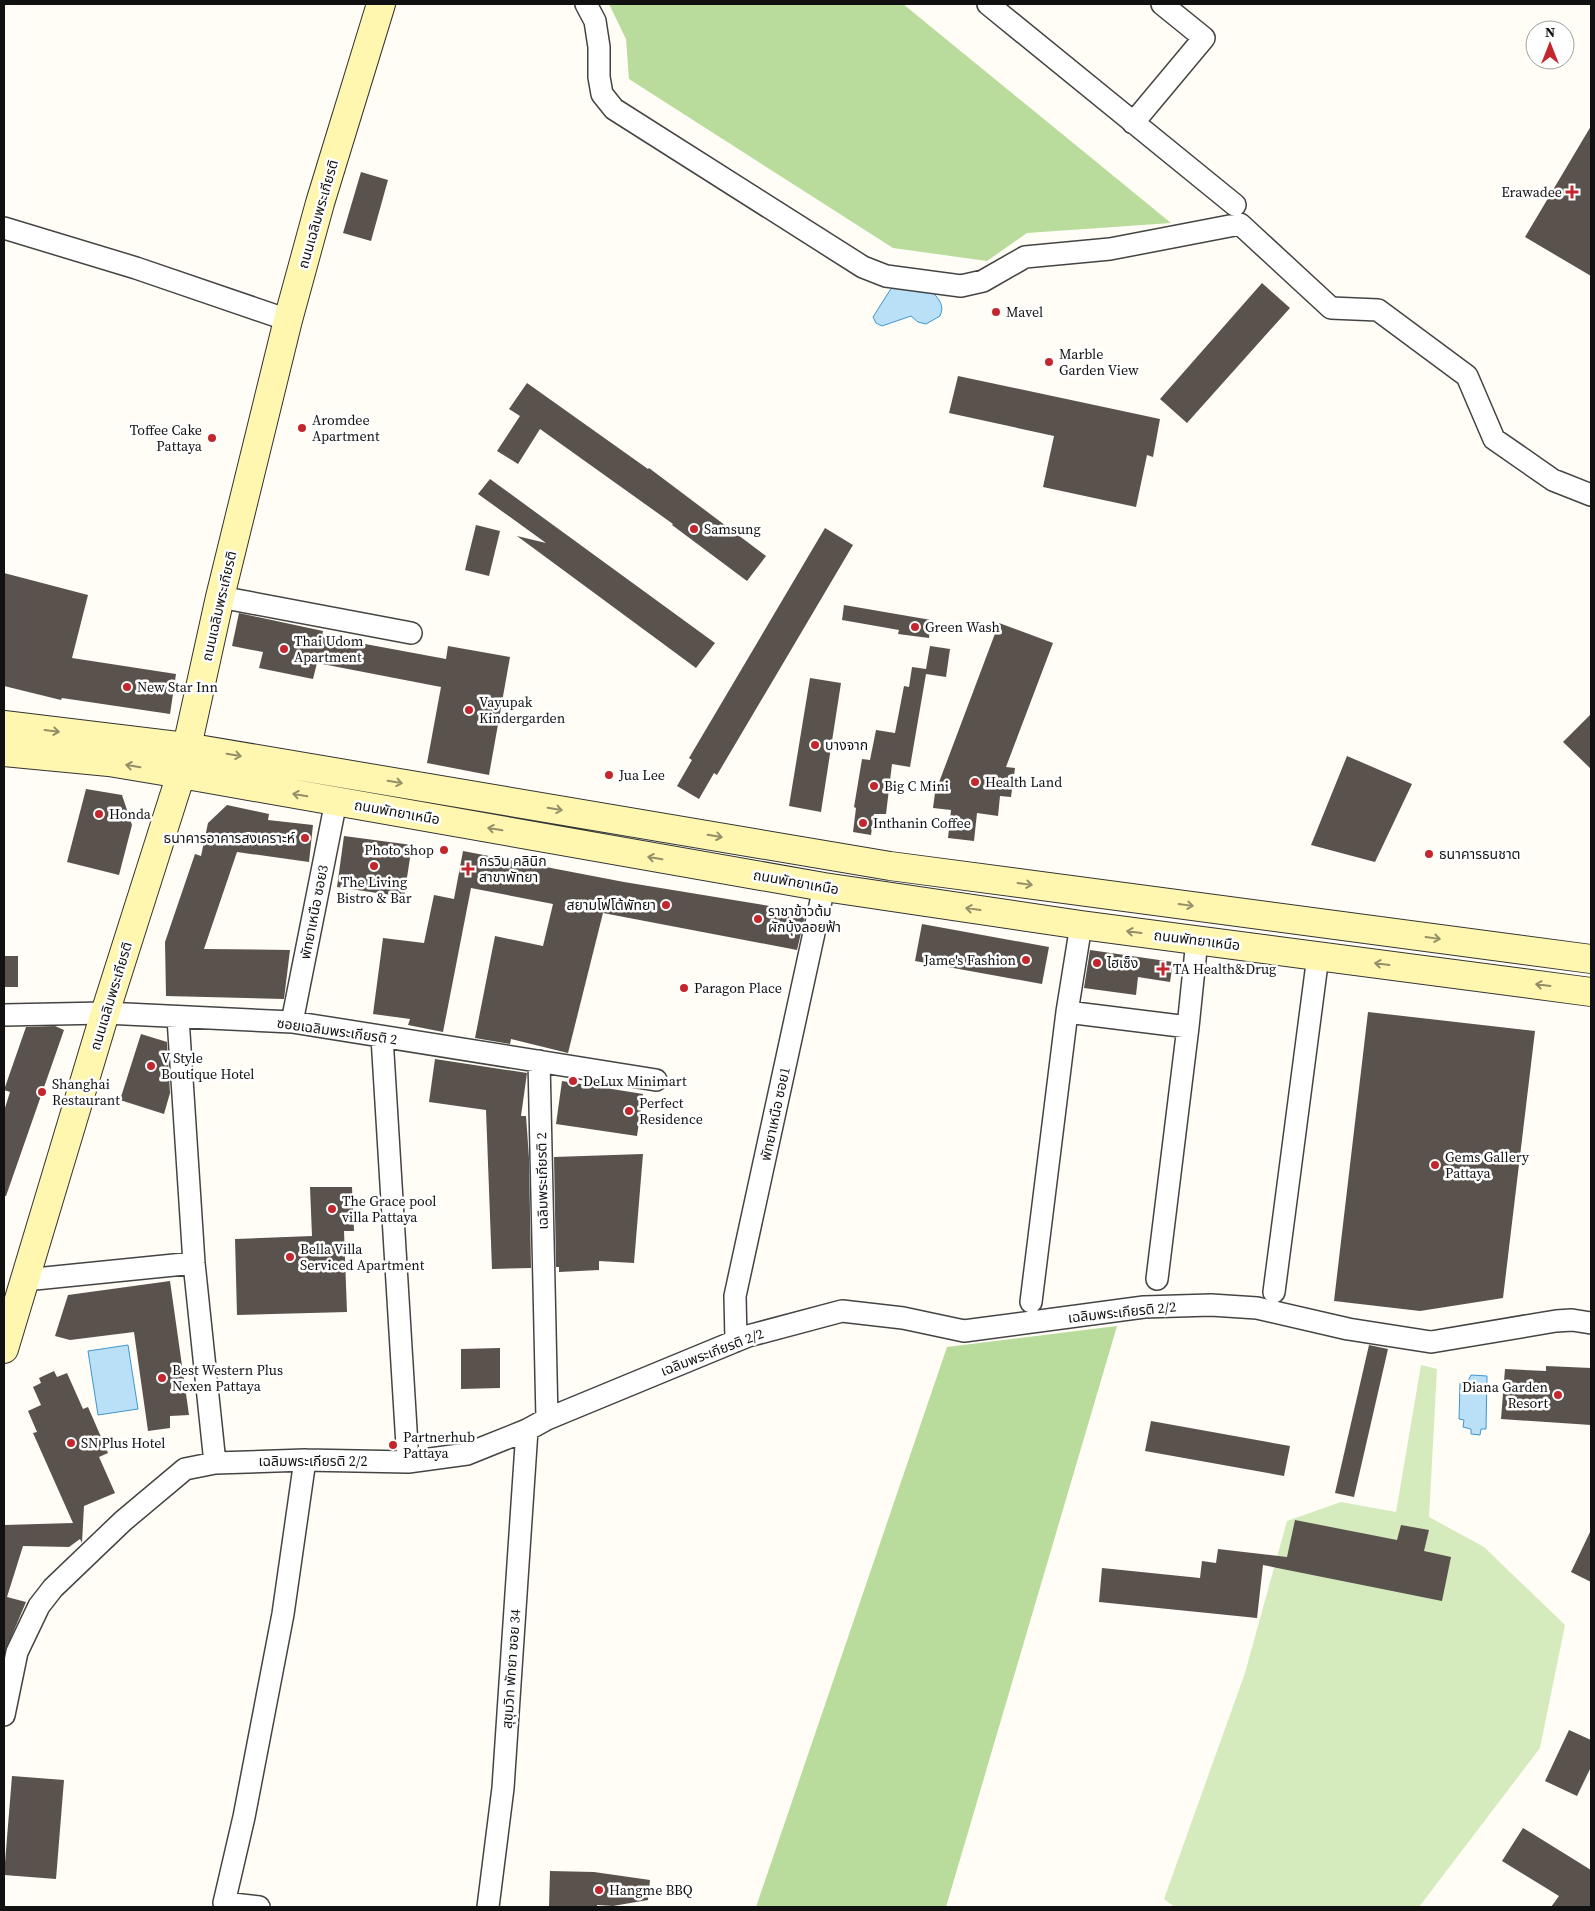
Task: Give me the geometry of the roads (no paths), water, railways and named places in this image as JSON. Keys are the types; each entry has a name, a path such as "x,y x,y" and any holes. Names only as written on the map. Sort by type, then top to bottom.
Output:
{"main road":[{"name":"ถนนเฉลิมพระเกียรติ","path":"4,1350 105,1013 181,774 220,597 288,320 320,203 381,4"},
{"name":"ถนนพัทยาเหนือ","path":"4,725 186,747 890,866 1591,959"},
{"name":"ถนนพัทยาเหนือ","path":"4,752 109,762 824,888 1081,925 1591,992"}],"street":[{"path":"586,4 595,21 602,94 614,109 863,267 886,276 961,286 983,280 1025,257 1110,249 1240,224 1331,308 1378,310 1467,376 1494,439 1553,480 1591,494"},
{"path":"988,4 1235,204"},
{"path":"1133,123 1204,38 1162,4"},
{"path":"4,228 136,268 288,320"},
{"path":"220,597 411,633"},
{"name":"พัทยาเหนือ ซอย3","path":"292,1022 336,801"},
{"name":"พัทยาเหนือ ซอย1","path":"736,1341 735,1296 824,888"},
{"path":"1032,1302 1067,1012 1081,925"},
{"path":"1157,1279 1197,940"},
{"path":"1274,1292 1318,956"},
{"path":"1067,1012 1188,1027"},
{"name":"ซอยเฉลิมพระเกียรติ 2","path":"4,1015 105,1013 292,1022 539,1061"},
{"path":"178,1018 194,1263 215,1463"},
{"path":"382,1037 408,1462"},
{"path":"539,1061 656,1080"},
{"name":"เฉลิมพระเกียรติ 2","path":"539,1061 547,1419"},
{"path":"25,1280 194,1263"},
{"name":"เฉลิมพระเกียรติ 2/2","path":"4,1715 17,1652 39,1606 53,1588 123,1521 185,1469 215,1463 305,1460 408,1462 467,1454 736,1341 842,1311 903,1318 964,1331 1144,1307 1211,1305 1257,1308 1348,1329 1431,1342 1556,1321 1572,1320 1591,1323"},
{"name":"สุขุมวิท พัทยา ซอย 34","path":"488,1907 503,1788 528,1430"},
{"path":"259,1907 224,1903 246,1807 283,1614 305,1460"}],"water":[{"path":"892,287 932,291 942,306 940,316 926,324 918,322 911,316 882,326 876,323 873,317"},
{"path":"128,1345 138,1409 98,1415 88,1351"},
{"path":"1471,1375 1487,1376 1486,1429 1481,1429 1480,1435 1471,1434 1471,1429 1463,1427 1464,1420 1459,1419 1460,1383 1467,1383"}],"place":[{"name":"Erawadee","path":"1572,192"},
{"name":"Mavel","path":"996,312"},
{"name":"Marble Garden View","path":"1049,362"},
{"name":"Aromdee Apartment","path":"302,428"},
{"name":"Toffee Cake Pattaya","path":"212,438"},
{"name":"Samsung","path":"694,529"},
{"name":"Green Wash","path":"915,627"},
{"name":"Thai Udom Apartment","path":"284,649"},
{"name":"New Star Inn","path":"127,687"},
{"name":"Vayupak Kindergarden","path":"469,710"},
{"name":"บางจาก","path":"815,745"},
{"name":"Jua Lee","path":"609,775"},
{"name":"Health Land","path":"975,782"},
{"name":"Big C Mini","path":"874,786"},
{"name":"Honda","path":"99,814"},
{"name":"Inthanin Coffee","path":"863,823"},
{"name":"ธนาคารอาคารสงเคราะห์","path":"305,838"},
{"name":"Photo shop","path":"444,850"},
{"name":"ธนาคารธนชาต","path":"1429,854"},
{"name":"The Living Bistro & Bar","path":"374,866"},
{"name":"กรวิน คลินิก สาขาพัทยา","path":"468,869"},
{"name":"สยามโฟโต้พัทยา","path":"666,905"},
{"name":"ราชาข้าวต้ม ผักบุ้งลอยฟ้า","path":"758,919"},
{"name":"Jame's Fashion","path":"1026,960"},
{"name":"ไฮเซ็ง","path":"1097,963"},
{"name":"TA Health&Drug","path":"1163,969"},
{"name":"Paragon Place","path":"684,988"},
{"name":"V Style Boutique Hotel","path":"151,1066"},
{"name":"DeLux Minimart","path":"573,1081"},
{"name":"Shanghai Restaurant","path":"42,1092"},
{"name":"Perfect Residence","path":"629,1111"},
{"name":"Gems Gallery Pattaya","path":"1435,1165"},
{"name":"The Grace pool villa Pattaya","path":"332,1209"},
{"name":"Bella Villa Serviced Apartment","path":"290,1257"},
{"name":"Best Western Plus Nexen Pattaya","path":"162,1378"},
{"name":"Diana Garden Resort","path":"1558,1395"},
{"name":"SN Plus Hotel","path":"71,1443"},
{"name":"Partnerhub Pattaya","path":"393,1445"},
{"name":"Hangme BBQ","path":"599,1890"}]}
